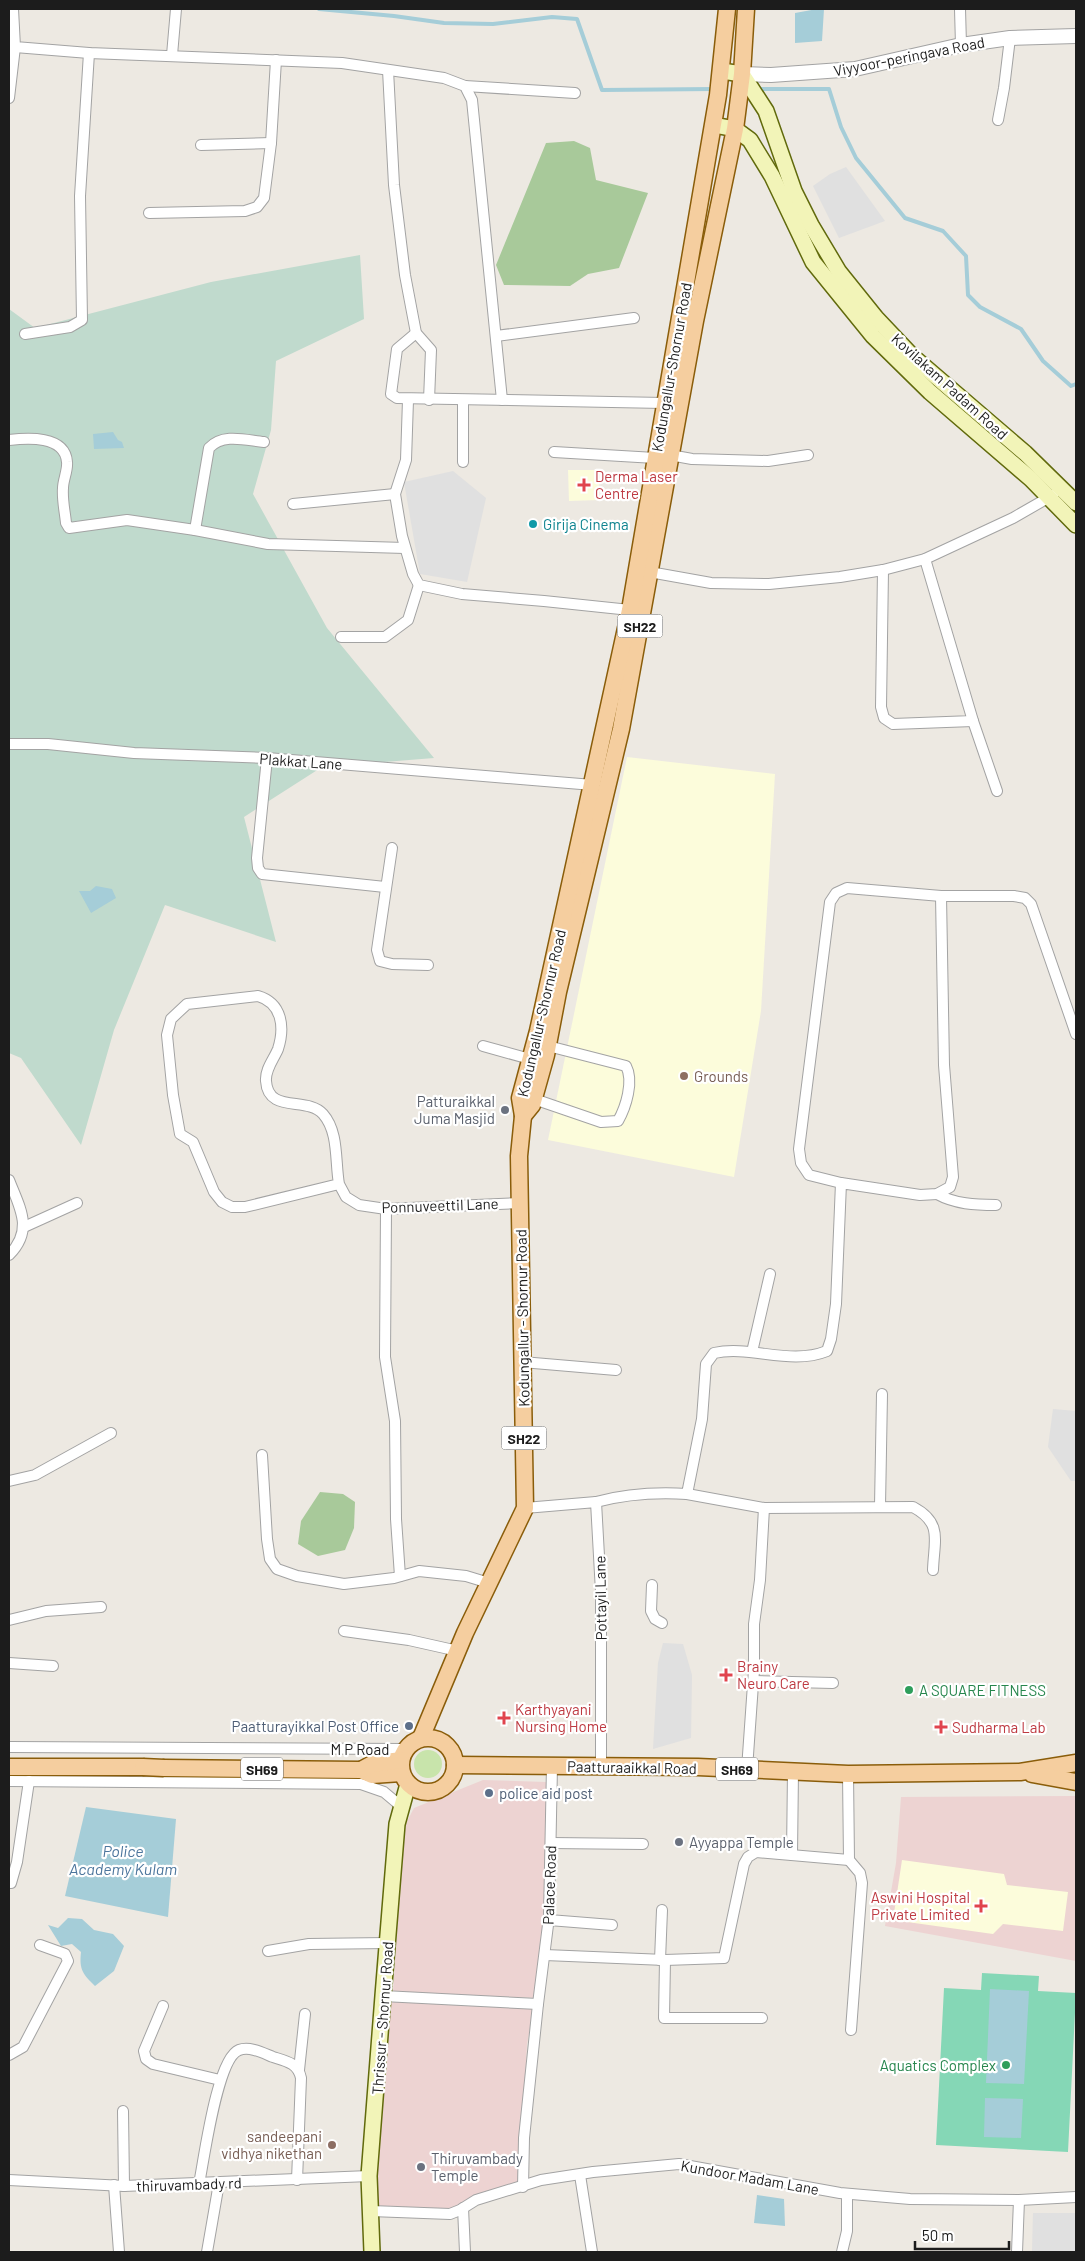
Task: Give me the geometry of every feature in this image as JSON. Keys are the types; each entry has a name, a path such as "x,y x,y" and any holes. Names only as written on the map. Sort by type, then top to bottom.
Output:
{"main road":[{"name":"Kodungallur-Shornur Road","path":"663,456 664,403 714,125 722,73 727,9"},
{"name":"SH22","path":"743,77 746,9"},
{"path":"722,73 743,77"},
{"name":"Kodungallur-Shornur Road","path":"523,1116 532,1105 548,1046 558,992 620,728 643,571 663,456 697,312 735,129 743,77"},
{"name":"Kovilakam Padam Road","path":"743,77 766,111 794,191 811,225 839,272 876,318 912,356 1026,453 1076,525"},
{"path":"714,125 735,129"},
{"name":"Kovilakam Padam Road","path":"735,129 750,140 760,154 813,262 873,336 930,392 1031,479 1076,503"},
{"name":"Kodungallur-Shornur Road","path":"523,1116 520,1098 593,785 630,610 643,571"},
{"name":"Kodungallur - Shornur Road","path":"421,1738 488,1583 525,1508 519,1156 523,1116"},
{"path":"404,1766 412,1742 421,1738 441,1740 453,1755 455,1765"},
{"name":"SH69","path":"1020,1772 1076,1763"},
{"name":"Paatturaaikkal Road","path":"455,1765 747,1769 848,1774 1020,1772"},
{"name":"SH69","path":"9,1767 361,1770 372,1775 404,1766 424,1791 436,1790 447,1784 452,1778 455,1765"},
{"name":"Thrissur - Shornur Road","path":"372,2252 369,2176 387,1943 398,1824 403,1808 404,1766"},
{"name":"SH69","path":"1020,1772 1076,1782"}],"street":[{"path":"9,98 15,47 13,9"},
{"path":"172,55 176,9"},
{"path":"960,9 961,45"},
{"name":"Viyyoor-peringava Road","path":"743,77 855,69 961,45 1010,38 1076,36"},
{"path":"998,120 1010,38"},
{"path":"15,47 342,63 444,78 465,86 575,93"},
{"path":"25,334 70,327 82,320 80,196 90,52"},
{"path":"148,214 245,211 257,208 264,198 271,143 276,60"},
{"path":"388,70 394,185 405,275 416,333 430,350 430,400"},
{"path":"465,86 472,100 479,190 502,400"},
{"path":"201,145 271,143"},
{"path":"496,336 634,318"},
{"path":"416,333 397,348 392,394 397,398 408,400 664,403"},
{"path":"408,400 406,460 395,494 405,548 412,574 419,585 462,594 544,600 630,610"},
{"path":"463,400 463,462"},
{"path":"9,440 26,438 48,440 63,450 67,462 63,489 66,523 69,528 127,520 195,530 268,544 405,548"},
{"path":"195,530 209,448 215,442 228,438 264,442"},
{"path":"554,452 768,462 808,455"},
{"path":"643,571 711,583 770,584 840,577 883,570 925,559 1013,518 1055,493"},
{"path":"293,504 395,494"},
{"path":"925,559 973,721 996,791"},
{"path":"883,570 881,707 884,718 893,724 973,721"},
{"path":"342,637 385,637 408,620 419,585"},
{"name":"Plakkat Lane","path":"9,744 48,744 134,753 267,758 593,785"},
{"path":"267,758 257,858 258,868 262,874 385,886"},
{"path":"392,848 377,950 380,961 392,964 428,965"},
{"path":"941,896 944,1065 952,1176 950,1187 937,1194 920,1195 841,1183 809,1175 801,1163 799,1148 830,902 836,893 847,888 941,896 1014,896 1025,898 1031,904 1076,1034"},
{"path":"258,996 269,999 277,1006 281,1031 277,1049 269,1065 266,1080 269,1093 279,1102 306,1106 322,1113 330,1124 334,1139 339,1184 245,1207 232,1207 222,1202 214,1192 193,1142 180,1134 173,1095 167,1035 171,1019 187,1004 258,996"},
{"path":"483,1046 530,1058"},
{"path":"534,1099 600,1122 618,1121 624,1112 630,1074 626,1066 548,1046"},
{"path":"9,1180 23,1216 24,1227 17,1246 9,1254"},
{"path":"687,1494 702,1419 706,1364 714,1353 728,1350 812,1356 827,1351 832,1339 836,1304 841,1183"},
{"name":"Ponnuveettil Lane","path":"339,1184 346,1196 359,1205 386,1209 521,1203"},
{"path":"937,1194 948,1200 976,1205 996,1205"},
{"path":"24,1227 78,1203"},
{"path":"386,1209 385,1357 395,1420 396,1520 400,1576"},
{"path":"752,1352 770,1274"},
{"path":"522,1362 616,1370"},
{"path":"880,1506 882,1394"},
{"path":"9,1481 35,1475 111,1433"},
{"path":"262,1455 267,1539 270,1558 277,1569 297,1576 344,1584 366,1582 419,1571 466,1576 488,1583"},
{"path":"525,1508 596,1502 630,1495 658,1493 687,1494 764,1508 913,1507 924,1513 932,1522 934,1535 933,1570"},
{"name":"Pottayil Lane","path":"596,1502 601,1592 601,1766"},
{"path":"747,1769 753,1681 754,1624 760,1580 764,1508"},
{"path":"652,1585 651,1611 655,1619 662,1623"},
{"path":"9,1620 46,1611 101,1607"},
{"path":"344,1631 409,1640 458,1651"},
{"path":"9,1663 53,1666"},
{"path":"753,1681 833,1683"},
{"name":"M P Road","path":"9,1747 314,1749 404,1766"},
{"path":"154,1748 154,1783"},
{"name":"Palace Road","path":"523,2187 524,2138 549,1920 552,1766"},
{"path":"792,1855 793,1771"},
{"path":"848,1774 849,1860 860,1873 862,1882 851,2030"},
{"path":"9,1781 361,1784 384,1792 403,1808"},
{"path":"9,1883 11,1882 16,1862 29,1781"},
{"path":"550,1843 643,1844"},
{"path":"545,1954 662,1960 724,1958 744,1864 748,1857 756,1852 849,1860"},
{"path":"662,1910 664,2018 762,2018"},
{"path":"549,1920 612,1925"},
{"path":"268,1951 309,1944 387,1943"},
{"path":"9,2055 23,2047 68,1961 65,1954 40,1945"},
{"path":"383,1996 538,2004"},
{"path":"163,2006 144,2051 146,2059 153,2064 220,2080"},
{"path":"297,2180 299,2070 305,2014"},
{"path":"199,2184 220,2080 232,2054 240,2050 252,2050 293,2063 299,2070"},
{"path":"119,2252 119,2186 123,2110"},
{"name":"Kundoor Madam Lane","path":"371,2211 450,2214 476,2200 541,2180 631,2167 679,2164 847,2194 910,2199 1019,2200 1076,2197"},
{"path":"580,2175 592,2252"},
{"name":"thiruvambady rd","path":"9,2180 119,2186 369,2176"},
{"path":"207,2252 219,2183"},
{"path":"842,2252 847,2231 847,2194"},
{"path":"1017,2252 1019,2200"},
{"path":"463,2208 464,2252"}],"shaded area":[{"path":"846,167 885,221 839,238 813,186 830,174"},
{"path":"360,255 364,319 276,361 271,430 253,494 327,628 434,758 322,767 244,817 276,942 165,905 114,1030 81,1145 21,1058 9,1053 9,309 35,328 211,282"},
{"name":"Derma Laser Centre","path":"568,470 599,470 599,500 569,501"},
{"path":"453,471 486,498 467,582 420,574 404,482"},
{"path":"627,757 775,774 761,1011 734,1177 548,1140"},
{"path":"1053,1409 1076,1411 1076,1481 1071,1481 1048,1447"},
{"path":"663,1643 683,1644 692,1675 691,1738 653,1749 658,1663"},
{"path":"483,1780 546,1782 546,1915 537,1998 393,1992 404,1827 414,1808"},
{"path":"1076,1796 1076,1961 885,1926 896,1863 901,1797"},
{"name":"Aswini Hospital Private Limited","path":"902,1860 1004,1874 1007,1885 1068,1892 1063,1931 1003,1924 993,1934 893,1920"},
{"path":"431,2000 534,2008 527,2044 520,2183 449,2209 378,2208 373,2199 388,2002"},
{"path":"1033,2213 1076,2213 1076,2252 1032,2252"}],"green space":[{"path":"574,141 590,148 596,180 648,193 619,268 588,274 570,286 504,285 496,265 546,143"},
{"path":"320,1492 343,1494 355,1502 354,1528 345,1550 318,1556 298,1544 301,1521"},
{"path":"428,1750 438,1754 442,1764 438,1774 428,1778 418,1774 414,1764 418,1754"},
{"name":"Aquatics Complex","path":"982,1973 1039,1976 1038,1991 1076,1993 1068,2152 936,2145 944,1988 981,1990"}],"water":[{"path":"824,9 822,41 795,43 795,13"},
{"path":"113,432 118,440 122,442 124,448 94,449 93,434"},
{"path":"96,886 112,889 116,898 91,913 79,891 90,891"},
{"name":"Police Academy Kulam","path":"86,1807 176,1819 168,1917 65,1896"},
{"path":"68,1918 82,1919 94,1930 113,1934 124,1946 114,1971 95,1986 83,1971 81,1952 72,1944 61,1946 48,1925 58,1928"},
{"path":"990,1989 1029,1991 1024,2084 986,2083"},
{"path":"985,2098 1023,2099 1021,2138 984,2137"},
{"path":"757,2195 784,2199 785,2226 754,2223"}],"waterway":[{"path":"319,9 444,23 493,24 552,17 577,19 602,90 714,89"},
{"path":"756,89 829,89 841,127 856,158 905,218 943,231 966,256 968,295 980,307 1021,329 1043,361 1071,386 1076,384"}],"place":[{"name":"Derma Laser Centre","path":"584,485"},
{"name":"Girija Cinema","path":"533,524"},
{"name":"Grounds","path":"684,1076"},
{"name":"Patturaikkal Juma Masjid","path":"505,1110"},
{"name":"Brainy Neuro Care","path":"726,1675"},
{"name":"A SQUARE FITNESS","path":"909,1690"},
{"name":"Karthyayani Nursing Home","path":"504,1718"},
{"name":"Paatturayikkal Post Office","path":"409,1726"},
{"name":"Sudharma Lab","path":"941,1727"},
{"name":"police aid post","path":"489,1793"},
{"name":"Ayyappa Temple","path":"679,1842"},
{"name":"Aswini Hospital Private Limited","path":"981,1906"},
{"name":"Aquatics Complex","path":"1006,2065"},
{"name":"sandeepani vidhya nikethan","path":"332,2145"},
{"name":"Thiruvambady Temple","path":"421,2167"}]}
